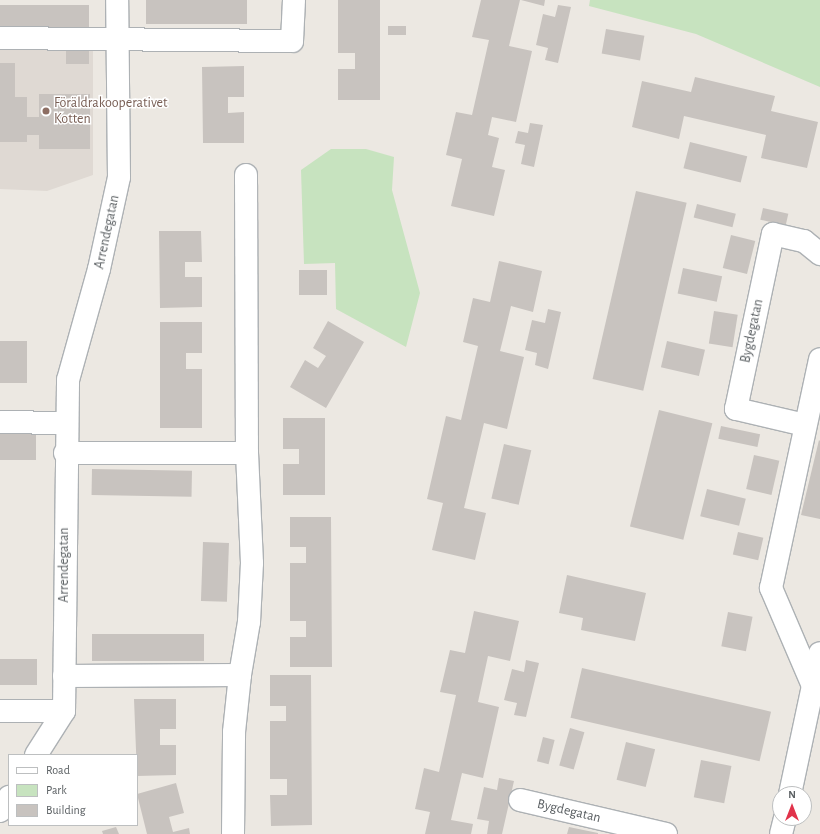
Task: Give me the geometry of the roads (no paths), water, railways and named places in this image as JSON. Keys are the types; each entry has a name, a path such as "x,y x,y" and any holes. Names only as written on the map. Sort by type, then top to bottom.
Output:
{"street":[{"name":"Arrendegatan","path":"64,711 65,423 68,380 99,270 118,176 117,0"},
{"path":"0,38 118,38 292,41 294,0"},
{"path":"233,834 234,732 240,675 249,622 252,563 247,453 246,175"},
{"name":"Bygdegatan","path":"805,425 736,409 773,234 804,241 820,254"},
{"path":"813,686 771,588 820,359"},
{"path":"0,422 65,423"},
{"path":"65,453 247,453"},
{"path":"792,786 820,652"},
{"path":"64,676 240,675"},
{"path":"0,711 64,711"},
{"path":"37,754 64,711"},
{"path":"0,811 8,799"},
{"name":"Bygdegatan","path":"520,800 666,834"}],"place":[{"name":"Föräldrakooperativet Kotten","path":"46,111"}]}
